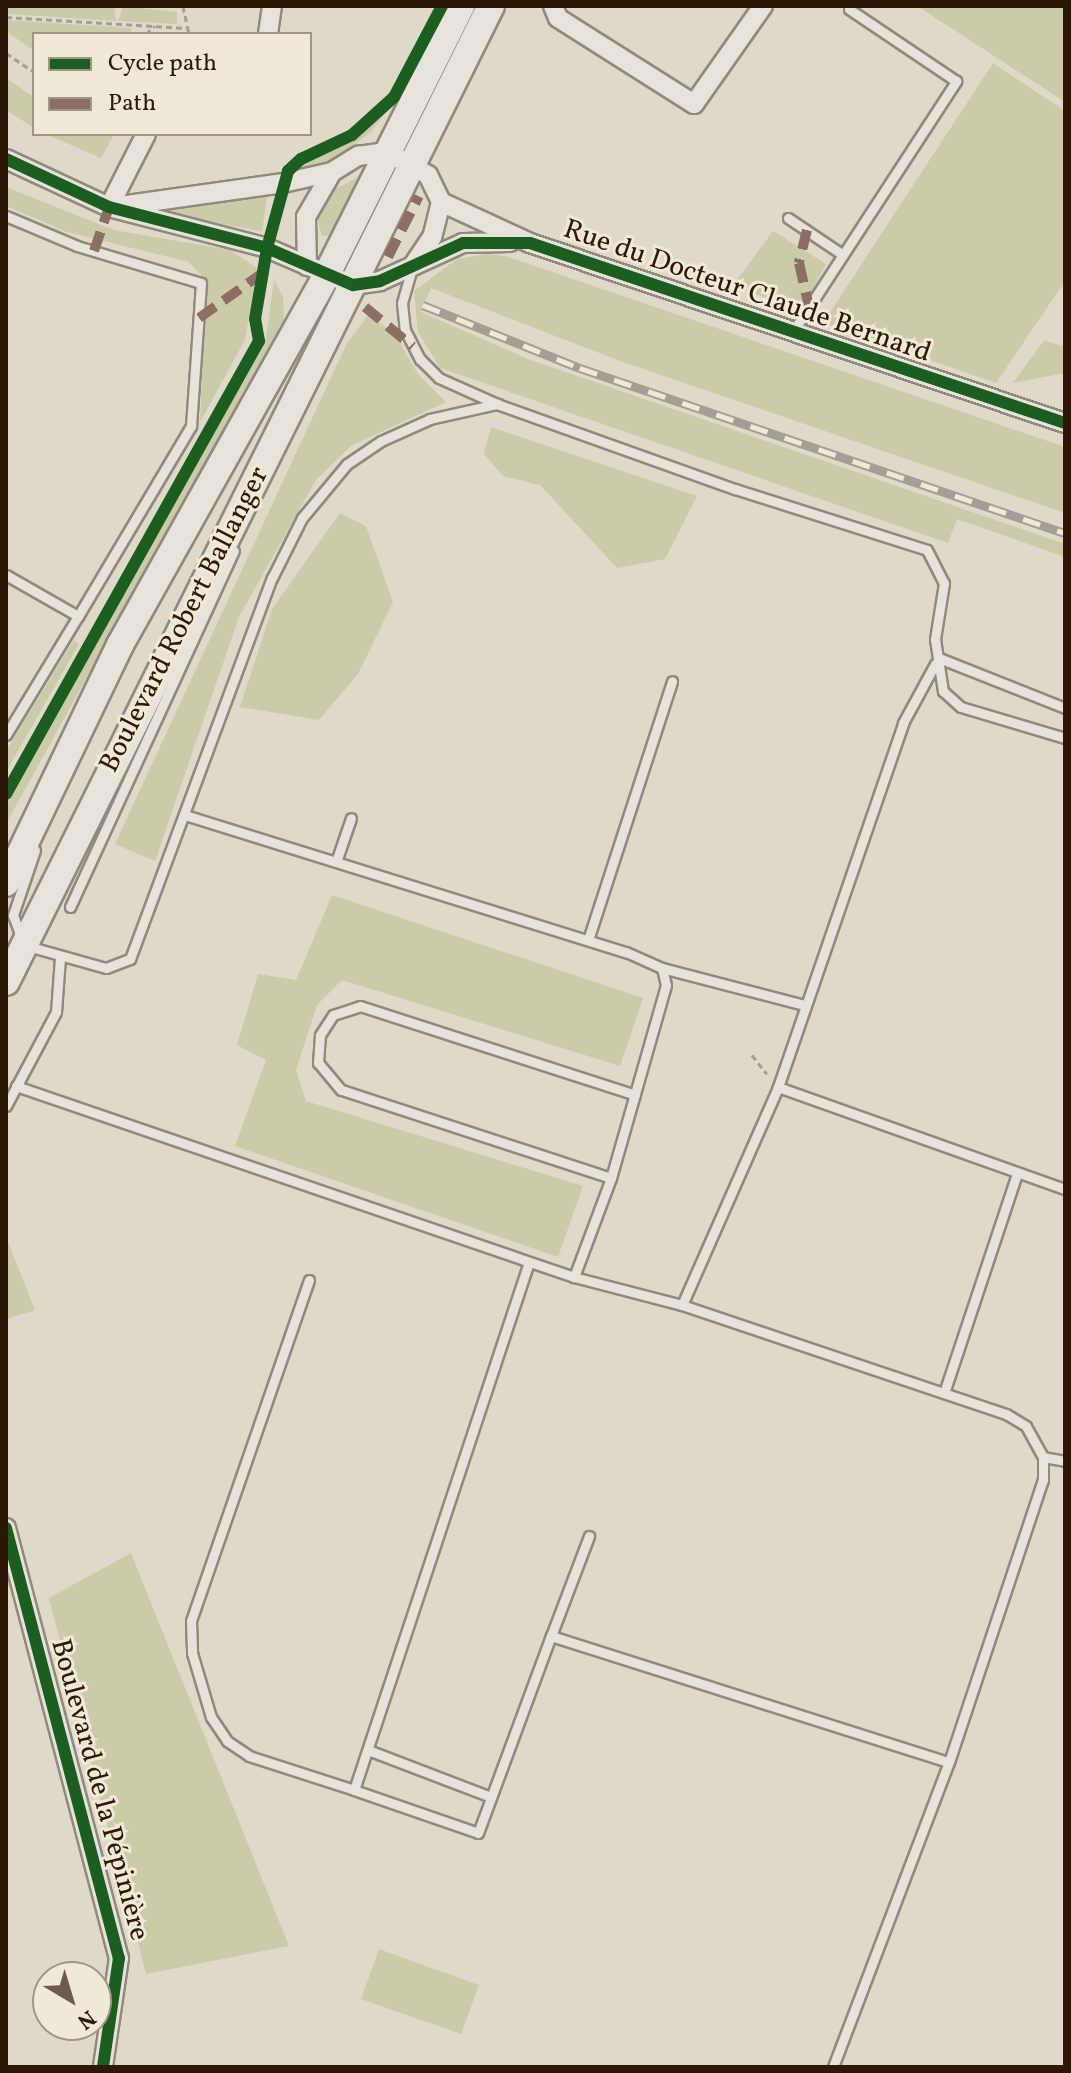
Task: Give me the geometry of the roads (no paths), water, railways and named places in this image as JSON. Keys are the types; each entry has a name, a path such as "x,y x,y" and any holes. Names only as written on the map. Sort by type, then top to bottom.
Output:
{"main road":[{"path":"399,157 461,6"},
{"path":"399,157 491,6"},
{"name":"Boulevard Robert Ballanger","path":"6,883 17,844 66,759 120,645 316,271 399,157"},
{"name":"Boulevard Robert Ballanger","path":"6,982 353,285 399,157"}],"street":[{"path":"268,32 272,6"},
{"path":"553,6 558,18 694,104 763,6"},
{"path":"109,207 145,136"},
{"path":"109,207 332,172 358,156 399,157 428,175 441,202 432,237 413,265"},
{"path":"6,159 109,207 267,248 353,285"},
{"path":"316,271 306,217 332,172"},
{"name":"Rue du Docteur Claude Bernard","path":"441,202 530,243 1065,423"},
{"name":"Rue du Docteur Claude Bernard","path":"353,285 380,281 482,239 530,243"},
{"name":"Boulevard de la Pépinière","path":"6,1528 119,1958 103,2067"}],"lane":[{"path":"792,333 956,81 849,9"},
{"path":"6,216 77,246 201,283 191,426 6,735"},
{"path":"788,218 843,255"},
{"path":"413,265 402,303 412,345 439,378 497,404 927,550 944,583 935,639 939,658 937,674 943,691 961,707 1065,738"},
{"path":"66,759 13,915 24,945 106,968 130,959 272,578 320,493 347,464 381,441 430,419 497,404"},
{"path":"70,907 241,538 238,518"},
{"path":"6,575 78,616"},
{"path":"939,658 1065,708"},
{"path":"682,1305 778,1087 903,723 939,658"},
{"path":"588,940 672,681"},
{"path":"185,815 337,859 588,940 662,968 804,1005"},
{"path":"337,859 351,818"},
{"path":"6,1106 56,1012 60,957"},
{"path":"574,1277 611,1178 635,1095 666,985 662,968"},
{"path":"611,1178 341,1090 318,1063 320,1035 333,1015 360,1006 635,1095"},
{"path":"16,1086 574,1277 682,1305 944,1393 1006,1414 1026,1426 1043,1457 1043,1480 949,1762 833,2067"},
{"path":"778,1087 1065,1189"},
{"path":"944,1393 1017,1173"},
{"path":"354,1790 529,1262"},
{"path":"309,1280 191,1621 192,1653 211,1717 227,1741 249,1756 478,1833 589,1536"},
{"path":"1043,1457 1065,1461"},
{"path":"551,1636 949,1762"},
{"path":"368,1750 491,1797"}],"railway":[{"path":"423,305 580,368 1065,533"}]}
